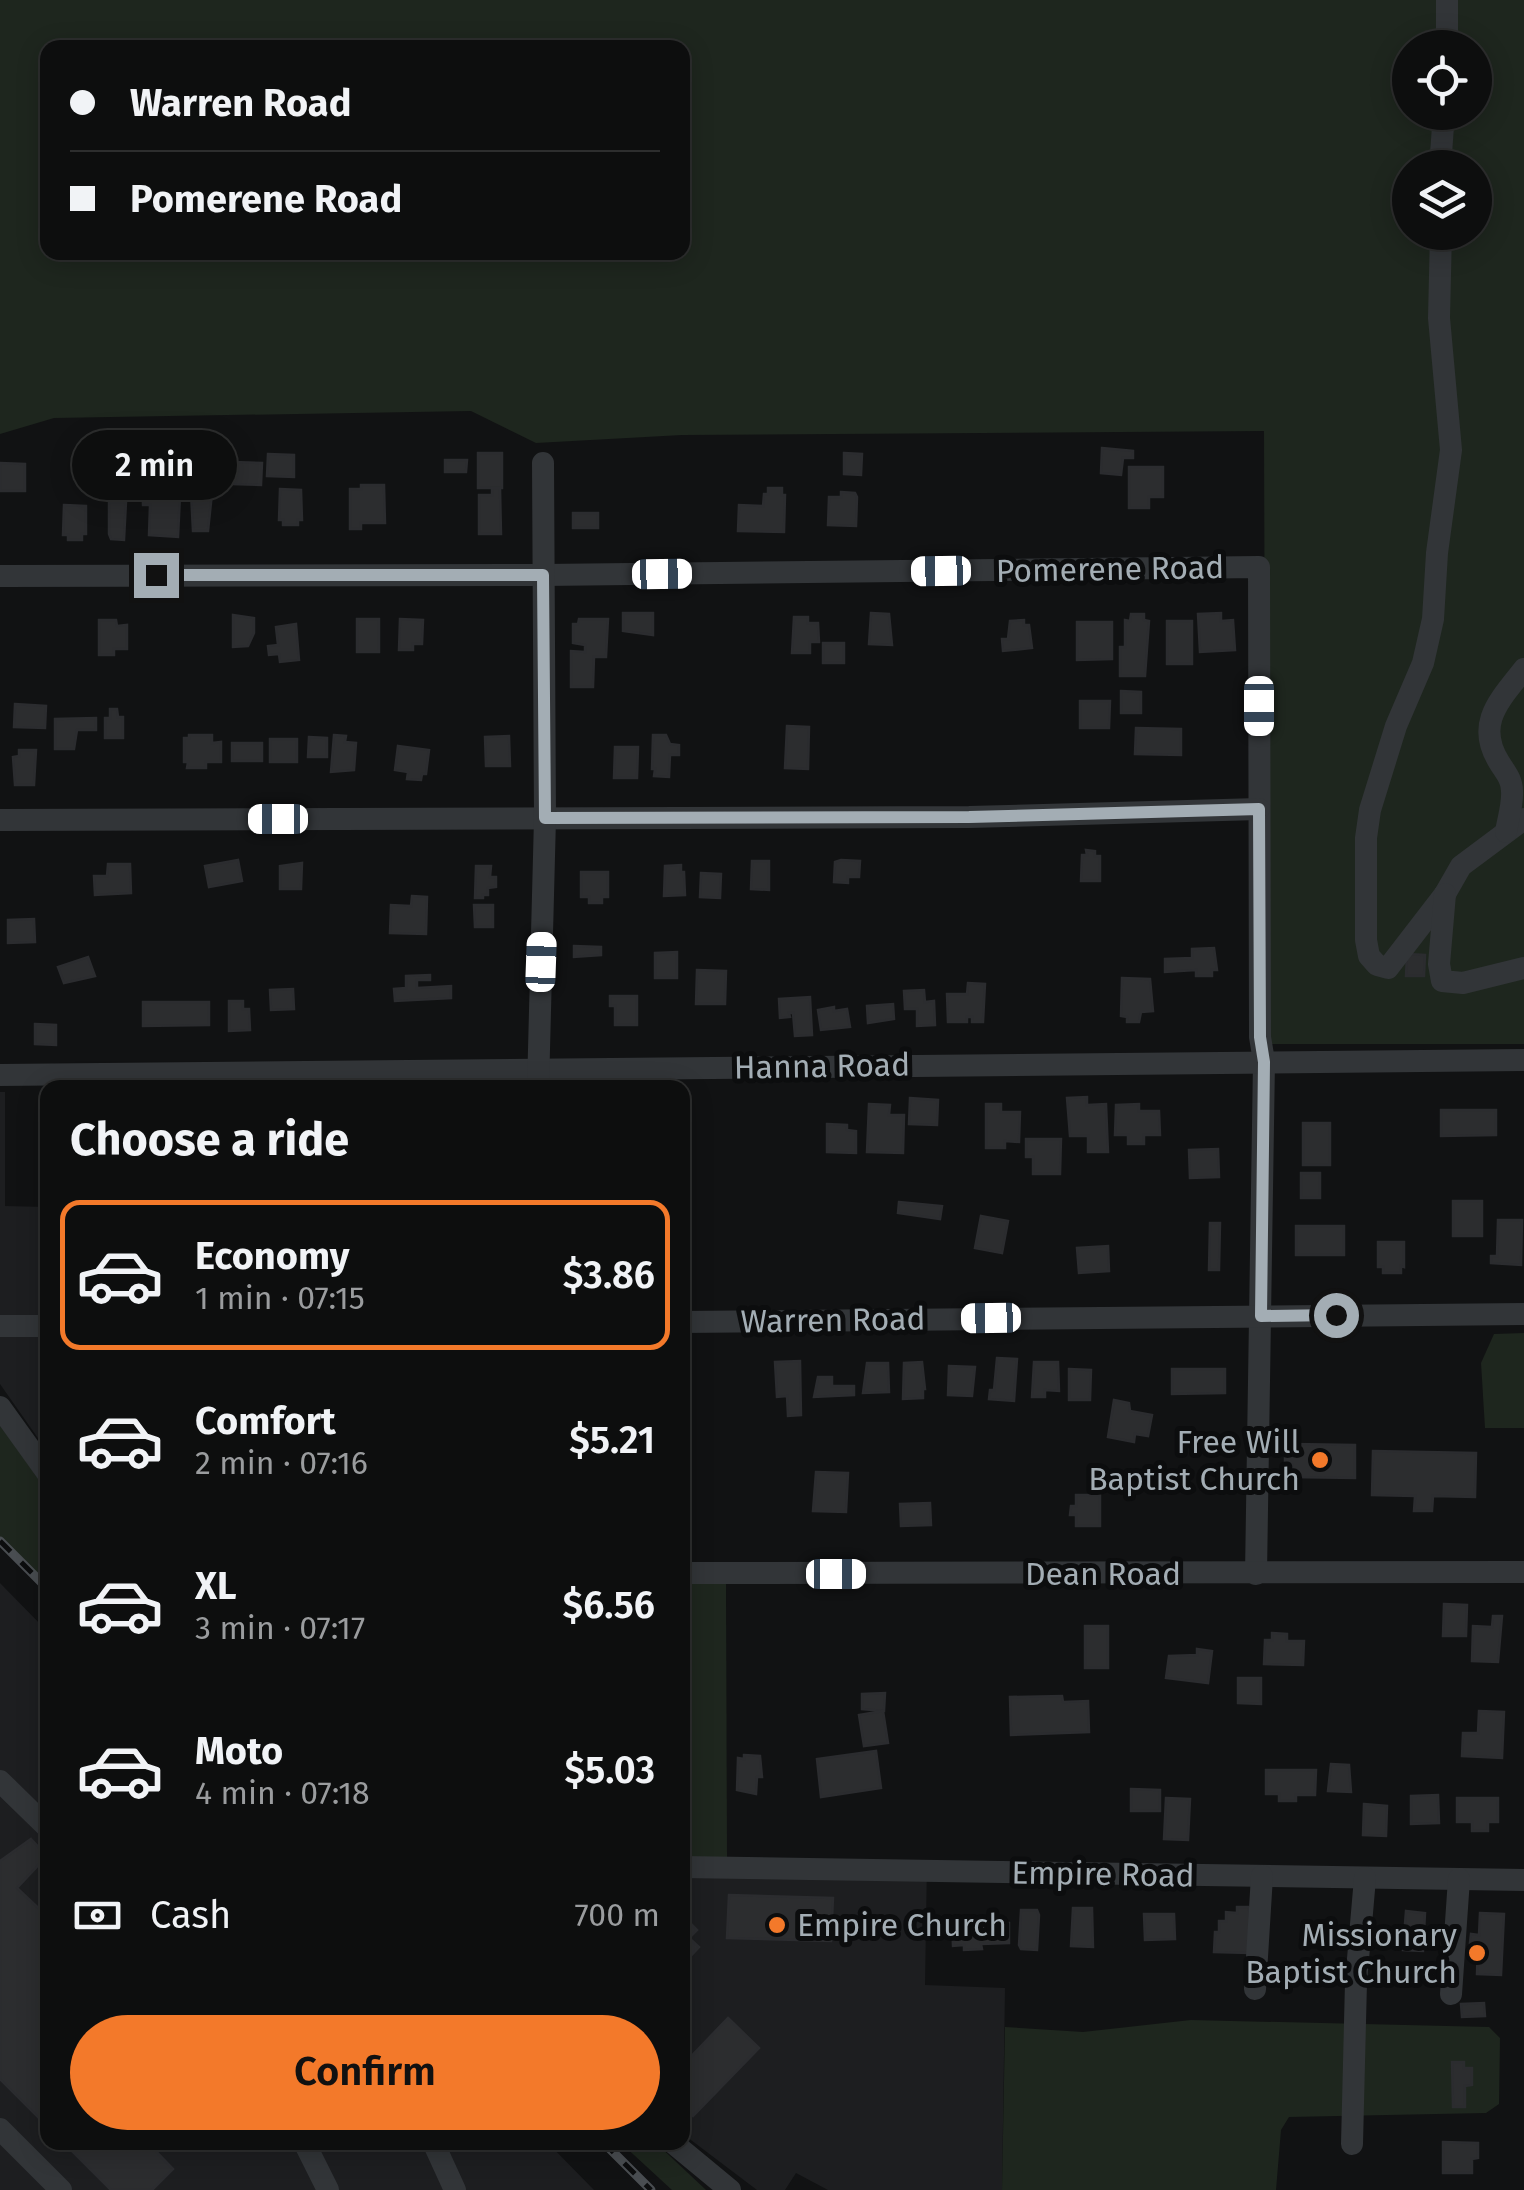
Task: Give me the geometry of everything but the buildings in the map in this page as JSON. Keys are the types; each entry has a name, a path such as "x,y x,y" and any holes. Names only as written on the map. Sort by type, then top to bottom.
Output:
{"street":[{"path":"1447,0 1447,30"},
{"path":"1440,250 1439,318 1451,450 1429,640 1370,810 1365,870 1366,940 1369,956 1377,965 1388,968 1445,894 1461,866 1515,825 1509,777 1490,747 1488,731 1496,705 1524,670"},
{"path":"538,1079 545,818 543,462"},
{"name":"Pomerene Road","path":"0,576 1260,568 1259,809"},
{"path":"0,820 969,817 1259,809 1260,1037 1264,1062 1256,1574"},
{"path":"1445,894 1439,964 1442,981 1463,983 1524,968"},
{"name":"Hanna Road","path":"0,1075 538,1079 1264,1062 1524,1060"},
{"name":"Warren Road","path":"690,1322 1524,1314"},
{"path":"0,1326 40,1326"},
{"path":"0,1407 40,1463"},
{"name":"Dean Road","path":"690,1574 1524,1572"},
{"path":"0,1781 40,1820"},
{"name":"Empire Road","path":"690,1866 1524,1880"},
{"path":"1255,1989 1262,1876"},
{"path":"1352,2144 1356,1982 1365,1878"},
{"path":"1451,1994 1459,1878"},
{"path":"0,2129 61,2190"},
{"path":"308,2150 328,2190"},
{"path":"437,2150 455,2190"},
{"path":"682,2150 730,2190"}],"shaded area":[{"path":"0,0 1524,0 1524,1044 1270,1044 1266,1033 1264,431 682,435 536,443 471,411 54,418 0,434"},
{"path":"0,1092 5,1092 5,1206 40,1207 40,1441 0,1384"},
{"path":"1524,1333 1524,1428 1485,1428 1481,1363 1494,1334"},
{"path":"0,1425 40,1481 40,1581 0,1539"},
{"path":"690,1581 726,1581 727,1858 690,1857"},
{"path":"0,1583 40,1624 40,2150 555,2150 594,2190 0,2190"},
{"path":"690,1857 927,1862 925,1985 1005,1988 1002,2190 828,2190 796,2173 785,2190 757,2190 690,2139"},
{"path":"1191,2020 1489,2027 1500,2038 1499,2104 1486,2113 1289,2117 1281,2130 1276,2190 1002,2190 1005,2027 1083,2032"},
{"path":"629,2150 663,2150 706,2190 672,2190"}],"railway":[{"path":"0,1541 40,1581"},
{"path":"611,2150 651,2190"}],"place":[{"name":"Free Will Baptist Church","path":"1320,1460"},
{"name":"Empire Church","path":"777,1925"},
{"name":"Missionary Baptist Church","path":"1477,1953"}],"route":[{"path":"156,575 543,575 545,818 969,817 1259,809 1260,1037 1264,1062 1261,1316 1336,1315"}]}
